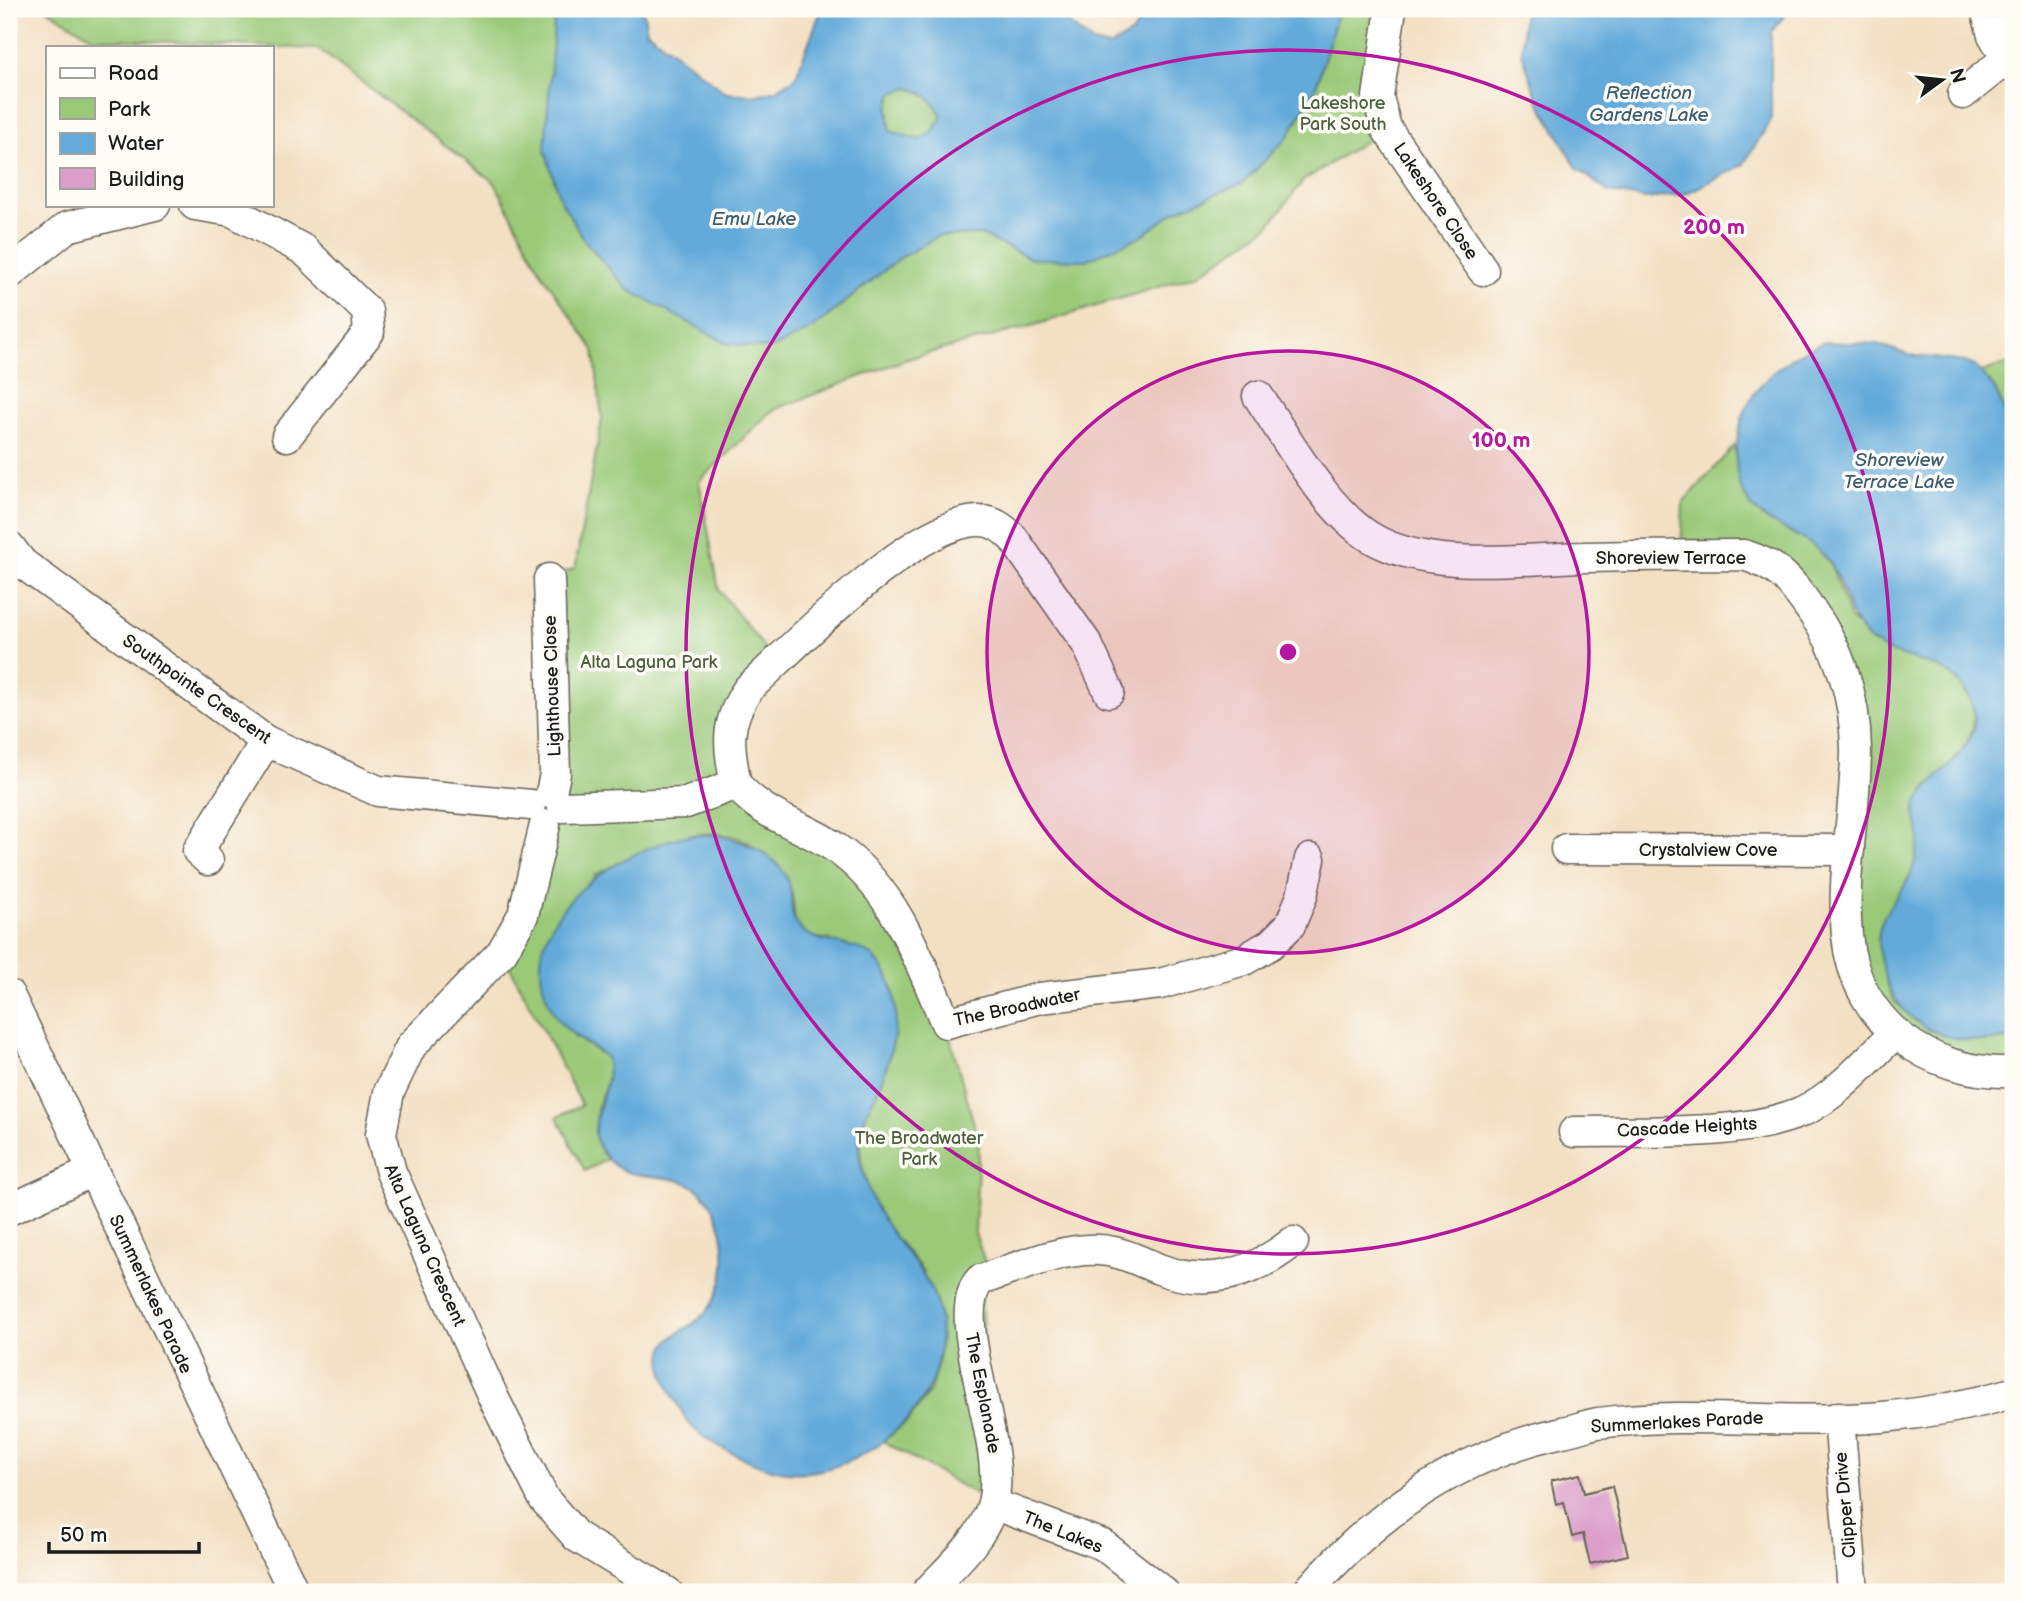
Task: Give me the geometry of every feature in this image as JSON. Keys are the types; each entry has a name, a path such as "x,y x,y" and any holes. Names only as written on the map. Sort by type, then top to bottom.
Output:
{"street":[{"name":"Lakeshore Close","path":"1391,9 1378,97 1380,112 1386,128 1483,270"},
{"path":"1963,94 2009,64 1993,35 1986,9"},
{"path":"9,274 68,227 151,206"},
{"path":"201,206 232,211 303,250 367,311 369,332 287,436"},
{"name":"Shoreview Terrace","path":"1258,396 1324,490 1350,521 1371,538 1394,547 1431,558 1744,555 1769,563 1787,576 1824,627 1849,691 1856,749 1846,912 1851,958 1875,1009 1895,1033 1911,1046 1940,1061 1971,1070 2013,1072"},
{"path":"547,808 686,803 736,784 730,732 735,708 748,689 879,571 906,551 961,523 982,521 1000,526 1013,538 1087,644 1109,692"},
{"name":"Southpointe Crescent","path":"9,546 22,563 267,741 378,791 547,808"},
{"name":"Lighthouse Close","path":"547,808 555,774 549,579"},
{"path":"208,860 198,851 267,741"},
{"name":"The Broadwater","path":"736,784 750,800 769,814 818,836 845,854 876,884 898,917 946,1023 1040,998 1160,984 1244,960 1271,944 1290,925 1302,896 1310,859"},
{"name":"Alta Laguna Crescent","path":"547,808 523,915 502,952 411,1046 389,1092 381,1134 391,1172 494,1399 544,1499 577,1537 667,1592"},
{"name":"Crystalview Cove","path":"1566,849 1849,850"},
{"name":"Summerlakes Parade","path":"9,995 85,1175 276,1592"},
{"name":"Cascade Heights","path":"1574,1132 1754,1127 1802,1111 1830,1094 1895,1033"},
{"name":"Summerlakes Parade","path":"9,1035 85,1175 294,1592"},
{"path":"9,1210 85,1175"},
{"name":"The Esplanade","path":"993,1504 995,1446 970,1334 969,1300 973,1288 981,1280 1072,1252 1099,1250 1127,1255 1161,1270 1189,1277 1216,1278 1246,1271 1270,1259 1293,1242"},
{"name":"Summerlakes Parade","path":"1333,1592 1392,1534 1427,1506 1473,1480 1522,1461 1567,1448 1615,1440 1839,1425 1940,1410 2013,1393"},
{"name":"Summerlakes Parade","path":"1307,1592 1369,1531 1411,1497 1501,1448 1594,1423 1715,1418 1919,1431 2013,1409"},
{"name":"Clipper Drive","path":"1839,1425 1853,1592"},
{"path":"927,1592 967,1549 982,1529 993,1504"},
{"name":"The Lakes","path":"993,1504 1103,1545 1163,1592"}],"green space":[{"path":"47,9 555,9 812,329 897,260 938,236 981,235 1032,259 1142,236 1175,211 1243,183 1287,138 1315,90 1339,9 1391,9 1386,128 1303,181 1268,227 1197,275 1035,325 907,359 773,410 699,481 719,590 776,663 748,689 736,784 845,854 946,1023 979,1142 975,1233 990,1277 980,1280 993,1504 883,1441 908,1421 930,1391 939,1358 923,1271 882,1221 869,1192 861,1161 859,1134 891,1049 896,1010 829,939 813,937 797,926 788,883 750,843 728,835 689,836 649,848 595,875 573,1036 606,1057 608,1064 608,1076 598,1105 597,1125 608,1159 585,1171 557,1117 582,1105 502,952 552,824 549,579 575,568 602,419 594,350 541,272 495,183 318,49 93,38"},
{"path":"908,88 928,98 942,116 932,133 919,140 890,131 888,108 893,93"},
{"path":"2013,362 2013,450 1995,389 1981,372"},
{"path":"1734,446 1740,486 1766,519 1810,540 1831,565 1850,619 1873,643 1947,671 1962,686 1974,708 1973,728 1967,742 1953,762 1926,788 1915,809 1920,837 1914,868 1905,884 1886,981 1894,1001 1920,1024 1994,1041 2013,1038 2013,1072 1928,1057 1860,983 1853,717 1788,576 1681,555 1683,503"}],"water":[{"name":"Emu Lake","path":"555,9 643,9 647,31 726,93 757,95 776,90 795,78 824,9 1051,9 1093,43 1109,47 1133,32 1149,9 1339,9 1315,90 1287,138 1243,183 1175,211 1142,236 1086,260 1032,259 981,235 938,236 897,260 812,329 772,349 728,344 627,289 584,240 560,199 545,150","holes":["908,88 928,98 942,116 932,133 919,140 890,131 888,108 893,93"]},
{"name":"Reflection Gardens Lake","path":"1527,9 1790,9 1771,32 1771,120 1743,165 1685,194 1646,199 1608,192 1577,168 1537,98 1522,53 1523,17"},
{"name":"Shoreview Terrace Lake","path":"1824,342 1877,344 1909,355 1965,362 1975,366 1995,389 2012,428 2013,1038 1991,1041 1949,1037 1914,1020 1890,988 1879,954 1881,925 1886,912 1912,873 1919,842 1915,811 1917,803 1965,747 1972,734 1975,721 1973,707 1965,689 1942,669 1884,649 1862,633 1851,614 1830,563 1812,545 1763,517 1745,497 1739,483 1736,450 1742,418 1748,403 1762,383 1778,368"},
{"path":"718,835 751,846 772,859 786,877 797,925 819,939 851,946 870,955 888,977 894,993 896,1010 892,1045 882,1079 861,1124 860,1156 867,1185 880,1214 930,1286 941,1331 938,1360 931,1384 918,1406 900,1426 879,1444 856,1458 831,1468 805,1472 768,1468 713,1443 686,1419 665,1378 663,1352 669,1341 700,1318 717,1295 724,1267 723,1238 719,1223 704,1195 692,1186 679,1180 624,1171 601,1151 595,1125 606,1086 606,1057 559,1020 542,981 542,951 553,924 571,899 596,878 623,860 653,846 685,836"}],"building":[{"path":"1580,1474 1584,1493 1612,1486 1628,1555 1590,1564 1583,1534 1572,1537 1564,1502 1556,1504 1551,1481"}],"park label":[{"name":"Lakeshore Park South","path":"1343,113"},
{"name":"Alta Laguna Park","path":"649,662"},
{"name":"The Broadwater Park","path":"919,1148"}]}
